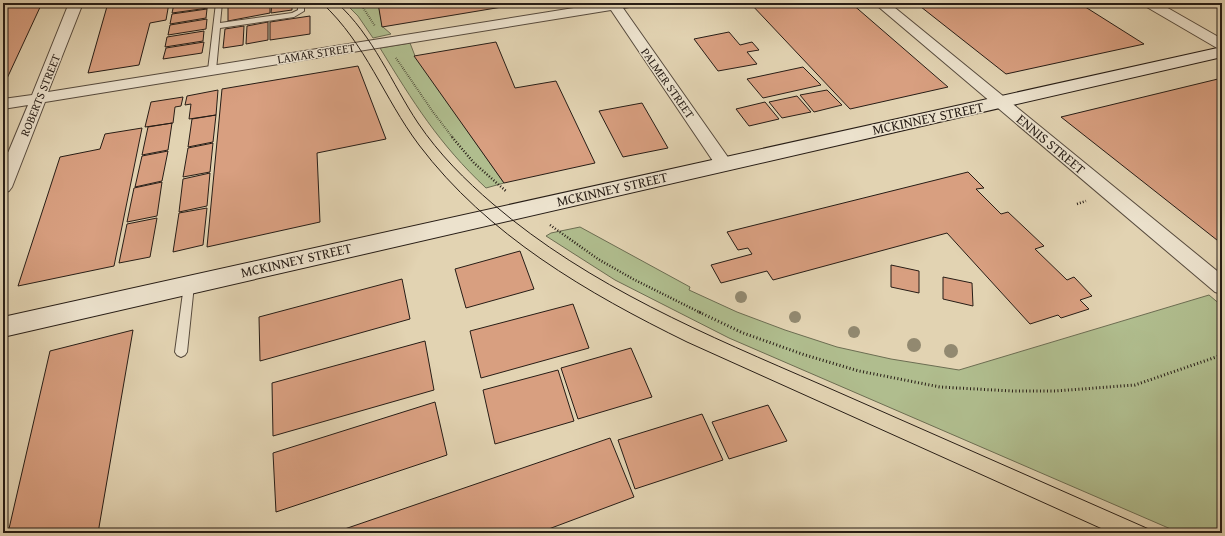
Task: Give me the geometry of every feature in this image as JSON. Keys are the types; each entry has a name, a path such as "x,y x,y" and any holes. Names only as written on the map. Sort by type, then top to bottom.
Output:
{"street":[{"name":"ROBERTS STREET","path":"3,187 10,155 39,98 76,3"},
{"name":"LAMAR STREET","path":"3,104 614,4 630,3"},
{"name":"ENNIS STREET","path":"881,3 1222,286"},
{"path":"1150,3 1222,45"},
{"name":"PALMER STREET","path":"614,4 723,163"},
{"name":"MCKINNEY STREET","path":"3,327 527,209 723,163 1222,52"}],"lane":[{"path":"212,70 219,3"},
{"path":"217,26 294,15 301,11 300,4"},
{"path":"181,352 189,285"}],"path":[{"path":"360,3 373,24 377,27"},
{"path":"394,56 426,103 464,153 506,191"},
{"path":"1077,204 1086,201"},
{"path":"549,225 598,259 633,279 687,307 743,333 805,355 859,371 940,387 1004,391 1055,391 1135,385 1222,355"}],"green space":[{"path":"345,3 378,3 383,27 391,34 373,38 358,16"},
{"path":"410,43 415,56 504,183 486,188 469,172 428,122 380,48"},
{"path":"580,227 690,287 689,290 737,312 837,347 891,359 959,370 1209,295 1222,306 1222,533 1180,533 729,338 615,280 546,236 551,233"}],"building":[{"path":"3,3 42,3 3,87"},
{"path":"108,3 169,3 166,20 150,23 139,65 88,73"},
{"path":"208,3 208,8 172,13 174,4"},
{"path":"238,3 270,3 270,13 228,21 228,5"},
{"path":"272,3 292,3 292,10 271,13"},
{"path":"378,3 500,3 502,7 382,27"},
{"path":"750,3 851,3 948,87 850,109"},
{"path":"916,3 1079,3 1144,44 1006,74"},
{"path":"207,9 206,18 170,24 172,14"},
{"path":"310,16 310,34 270,40 270,22"},
{"path":"207,19 206,29 168,35 170,25"},
{"path":"268,22 268,40 246,44 247,26"},
{"path":"244,26 243,45 223,48 225,29"},
{"path":"204,31 203,41 165,47 167,37"},
{"path":"729,32 740,45 752,42 759,50 747,52 757,64 718,71 694,39"},
{"path":"204,42 202,53 163,59 166,48"},
{"path":"496,42 515,88 556,81 595,163 504,183 414,56"},
{"path":"358,66 386,139 317,153 320,222 207,247 222,89"},
{"path":"803,67 821,85 763,98 747,79"},
{"path":"1222,78 1222,244 1061,117"},
{"path":"218,90 216,115 189,119 191,104 185,105 187,96"},
{"path":"827,90 842,105 814,112 800,95"},
{"path":"797,96 811,112 782,118 769,102"},
{"path":"183,97 181,106 175,107 173,123 145,127 151,102"},
{"path":"765,102 779,119 749,126 736,109"},
{"path":"642,103 668,148 623,157 599,111"},
{"path":"216,115 213,142 188,147 192,119"},
{"path":"172,123 168,150 142,155 148,127"},
{"path":"142,128 114,266 18,286 60,157 100,149 105,134"},
{"path":"213,143 210,172 183,177 188,148"},
{"path":"168,151 162,181 135,187 142,156"},
{"path":"968,172 984,188 976,189 1001,214 1008,212 1044,246 1035,249 1067,280 1074,277 1092,296 1080,300 1089,309 1061,318 1058,315 1030,324 947,233 773,280 767,271 721,283 711,265 752,254 748,248 738,250 727,232"},
{"path":"210,173 207,206 179,212 183,179"},
{"path":"162,182 157,216 127,222 134,188"},
{"path":"207,208 203,245 173,252 179,213"},
{"path":"157,218 150,257 119,263 127,224"},
{"path":"520,251 534,289 466,308 455,269"},
{"path":"891,265 919,271 919,293 891,287"},
{"path":"943,277 972,283 973,306 943,299"},
{"path":"402,279 410,319 260,361 259,317"},
{"path":"573,304 589,348 481,378 470,331"},
{"path":"133,330 98,533 8,533 50,351"},
{"path":"425,341 434,390 273,436 272,383"},
{"path":"631,348 652,397 578,419 561,368"},
{"path":"558,370 574,421 495,444 483,390"},
{"path":"435,402 447,455 276,512 273,453"},
{"path":"768,405 787,441 729,459 712,422"},
{"path":"702,414 723,460 635,489 618,440"},
{"path":"610,438 634,497 538,533 333,533"}],"tram line":[{"path":"322,3 338,19 351,36 406,127 446,177 476,207 507,234 541,259 612,303 687,342 1111,533"},
{"path":"337,3 350,16 372,45 418,123 444,156 472,186 493,204 530,234 569,260 609,285 693,328 1158,533"}]}
